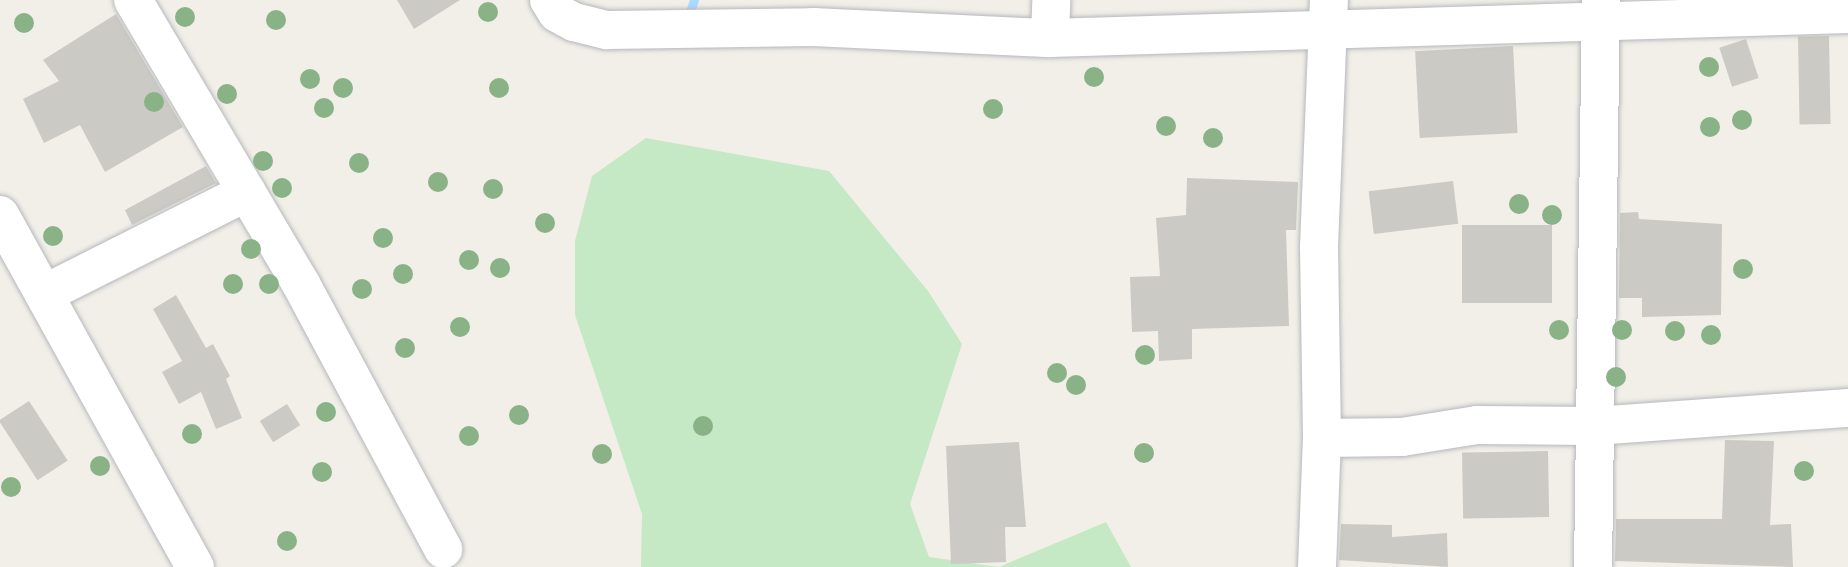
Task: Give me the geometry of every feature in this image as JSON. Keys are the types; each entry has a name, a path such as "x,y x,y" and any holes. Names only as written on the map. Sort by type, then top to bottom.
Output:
{"street":[{"path":"133,0 247,192 443,549"},
{"path":"549,0 557,13 574,22 607,30 813,27 1050,38 1328,14 1601,10 1848,14"},
{"path":"1050,38 1051,0"},
{"path":"1593,567 1601,10"},
{"path":"1317,567 1322,438 1319,247 1328,14"},
{"path":"44,295 247,192"},
{"path":"0,215 195,567"},
{"path":"1322,438 1402,437 1476,425 1595,426 1848,408"}],"green space":[{"path":"646,138 829,171 928,291 962,344 910,504 929,557 999,567 641,567 642,514 575,315 575,241 592,176"},
{"path":"1106,522 1131,567 999,567"}],"building":[{"path":"397,0 460,0 414,29"},
{"path":"116,14 183,127 105,172 80,125 44,143 23,99 59,81 43,60"},
{"path":"1829,36 1831,124 1800,125 1798,37"},
{"path":"1746,39 1759,78 1732,87 1719,48"},
{"path":"1513,46 1518,133 1420,138 1415,51"},
{"path":"206,166 216,183 132,225 125,210"},
{"path":"1187,178 1298,182 1296,230 1286,230 1289,326 1192,329 1192,359 1159,361 1158,331 1132,332 1130,277 1160,276 1156,218 1186,215"},
{"path":"1453,181 1458,224 1374,234 1369,191"},
{"path":"1638,212 1639,219 1722,224 1721,315 1642,317 1642,298 1619,298 1620,213"},
{"path":"1462,225 1552,225 1552,303 1462,303"},
{"path":"176,295 206,348 213,344 230,376 226,379 242,418 216,429 201,392 179,404 162,372 182,361 153,309"},
{"path":"29,401 68,461 37,480 0,422"},
{"path":"287,404 300,425 273,442 260,421"},
{"path":"1725,440 1774,441 1770,525 1791,524 1793,567 1615,561 1616,519 1722,519"},
{"path":"1019,442 1026,527 1005,527 1006,562 951,564 946,446"},
{"path":"1548,451 1549,517 1463,518 1462,453"},
{"path":"1341,524 1392,525 1392,537 1447,533 1448,567 1339,560"}],"waterway":[{"path":"691,9 694,0"}]}
